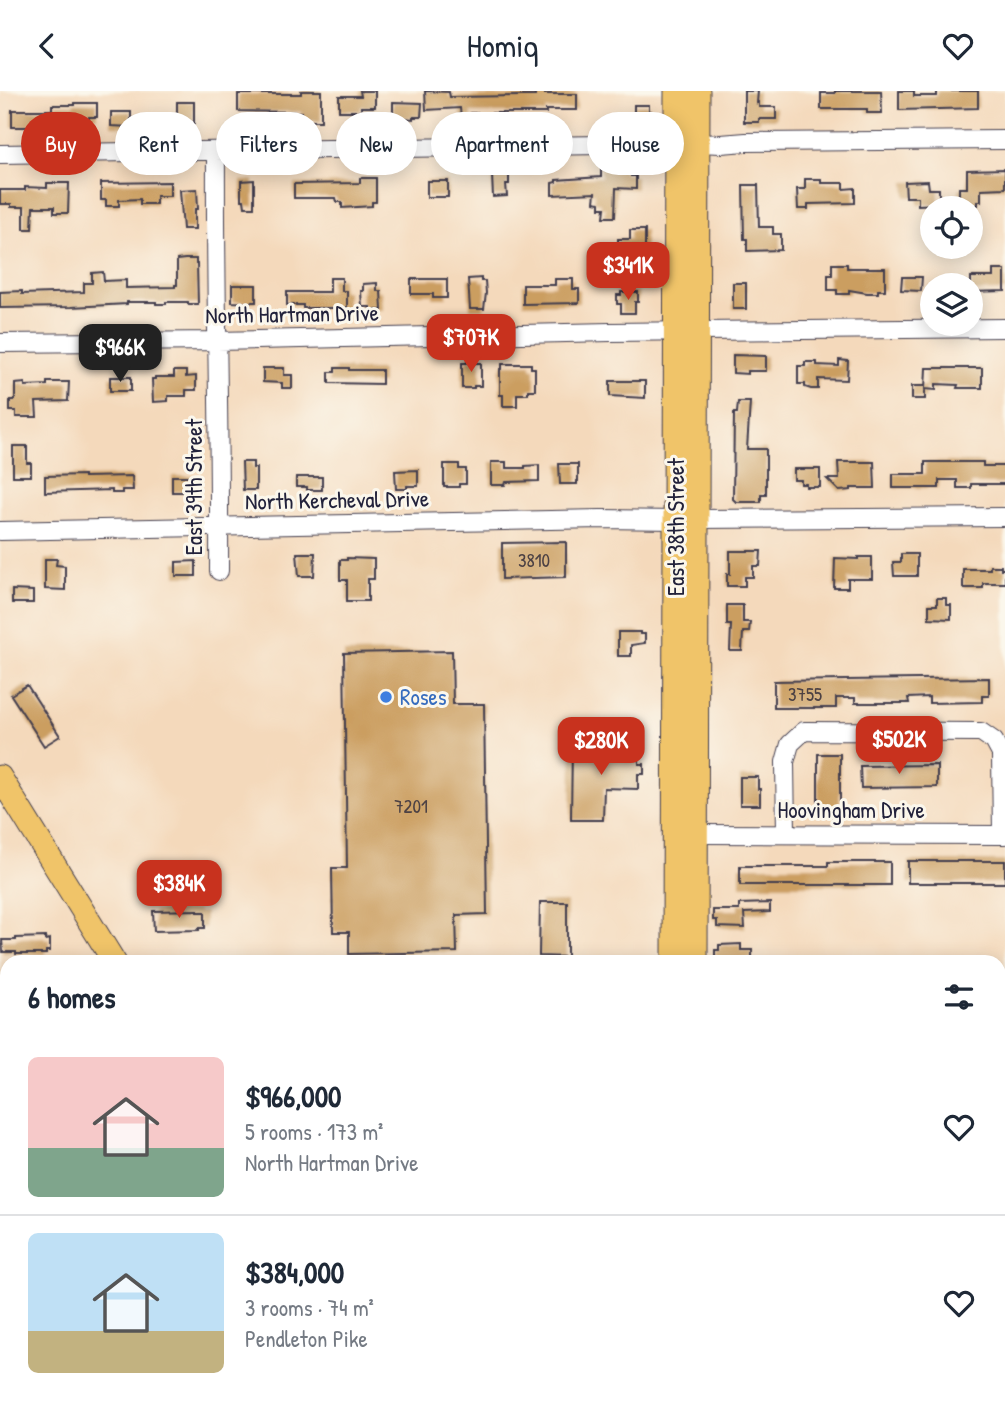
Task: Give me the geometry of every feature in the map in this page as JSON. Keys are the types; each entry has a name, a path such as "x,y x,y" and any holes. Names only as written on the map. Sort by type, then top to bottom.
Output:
{"main road":[{"name":"East 38th Street","path":"674,955 686,520 687,332 687,144 677,91"},
{"name":"East 38th Street","path":"687,144 698,91"},
{"name":"East 38th Street","path":"686,520 696,834 696,955"},
{"path":"0,777 6,798 110,955"}],"street":[{"path":"322,149 1005,140"},
{"path":"0,154 216,151"},
{"name":"East 39th Street","path":"216,151 219,571"},
{"name":"North Hartman Drive","path":"0,343 596,332 1005,328"},
{"name":"North Kercheval Drive","path":"0,531 601,519 1005,517"},
{"path":"786,834 785,762 790,744 804,731 818,731 981,732 994,741 1001,754 1003,835"},
{"name":"Hoovingham Drive","path":"696,834 1003,835"}],"building":[{"path":"301,91 321,91 321,112 238,111 238,94 301,94"},
{"path":"360,91 375,91 375,107 361,107 361,111 339,111 339,96 361,96"},
{"path":"425,91 449,92 450,97 535,96 535,91 545,91 545,94 577,94 577,110 426,110"},
{"path":"744,91 758,91 759,107 776,107 776,119 744,122"},
{"path":"881,91 882,113 867,113 867,109 821,109 821,93"},
{"path":"899,91 914,91 914,96 937,96 937,91 978,91 978,108 899,110"},
{"path":"177,102 194,102 194,112 177,112"},
{"path":"393,102 422,103 421,117 417,117 417,112 393,112"},
{"path":"97,103 97,112 21,112 21,127 12,127 12,110 52,110 52,105"},
{"path":"634,105 649,105 651,111 651,112 634,112"},
{"path":"111,112 115,112 115,126 111,126"},
{"path":"1005,169 1005,188 981,189 981,196 959,196 959,188 967,188 967,170"},
{"path":"492,175 509,175 509,184 506,184 507,196 493,197"},
{"path":"636,176 636,189 616,188 615,217 604,217 605,208 600,208 600,203 594,202 595,193 552,195 552,183 556,180"},
{"path":"360,178 376,178 376,202 372,202 372,206 342,208 342,202 337,202 336,198 294,198 294,184 360,183"},
{"path":"805,179 821,179 821,183 844,183 844,189 855,188 855,203 808,204 808,209 798,209 797,189 805,189"},
{"path":"254,180 254,207 245,207 244,200 241,200 241,181"},
{"path":"427,181 448,181 448,197 427,197"},
{"path":"928,181 929,189 939,189 939,196 920,196 918,205 918,197 906,197 905,182"},
{"path":"170,182 170,196 156,196 156,204 140,204 140,199 119,200 119,206 106,206 106,200 101,200 101,183"},
{"path":"47,183 69,183 68,213 54,213 54,207 33,207 32,229 24,229 24,207 0,204 0,190 47,188"},
{"path":"743,185 758,185 759,227 773,227 773,234 781,234 781,250 747,251 747,239 744,239"},
{"path":"197,189 195,229 183,229 180,190"},
{"path":"630,230 645,230 645,253 618,254 618,239 630,239"},
{"path":"196,259 198,304 127,302 71,307 0,308 0,292 84,292 84,283 92,283 92,273 103,272 104,281 126,280 126,288 175,287 177,260"},
{"path":"832,264 847,264 847,268 885,268 885,290 867,293 849,290 849,294 837,294 837,290 828,290 828,275 832,275"},
{"path":"993,270 1005,270 1005,291 983,292 983,277 993,277"},
{"path":"902,277 920,277 920,291 901,290"},
{"path":"330,278 342,278 342,291 347,291 347,312 337,312 337,308 287,305 287,292 330,292"},
{"path":"481,278 481,281 485,281 484,309 470,309 468,279"},
{"path":"411,279 447,279 447,298 433,298 433,294 411,294"},
{"path":"555,279 573,279 573,289 579,289 579,303 523,304 523,285 555,285"},
{"path":"377,283 377,291 381,291 382,310 362,307 363,284"},
{"path":"733,283 746,283 746,309 733,309"},
{"path":"232,285 256,285 256,302 232,302"},
{"path":"621,292 638,292 635,313 621,313 617,295 621,295"},
{"path":"733,355 766,356 766,371 733,373"},
{"path":"467,360 481,363 481,386 462,388 462,363 467,363"},
{"path":"839,360 848,361 847,380 818,379 818,389 798,384 798,366 805,366 805,362 817,362 817,365 839,366"},
{"path":"502,364 531,364 531,368 535,368 535,390 528,390 528,394 517,394 517,406 503,406 503,395 500,395"},
{"path":"263,368 284,368 284,375 292,375 292,388 282,388 282,383 263,382"},
{"path":"335,368 382,370 382,384 329,383 329,372 335,372"},
{"path":"926,368 982,368 982,388 957,388 958,385 936,384 936,390 925,389"},
{"path":"174,371 186,371 186,377 196,376 196,390 186,390 186,396 168,396 168,401 153,402 152,379 174,377"},
{"path":"110,377 131,377 131,391 110,391"},
{"path":"610,381 645,381 645,398 610,396"},
{"path":"47,382 69,382 68,401 36,402 37,417 16,417 16,411 10,411 10,400 15,400 15,384 47,385"},
{"path":"912,386 925,386 925,399 912,399"},
{"path":"738,402 750,402 747,449 766,449 766,494 761,494 761,502 736,502 733,499 734,413 737,413"},
{"path":"13,446 27,446 27,463 31,463 31,476 13,476"},
{"path":"242,462 253,462 253,468 256,468 256,490 243,490"},
{"path":"491,462 506,462 506,468 539,465 539,481 491,485"},
{"path":"838,462 874,462 875,488 839,491 827,479 839,479"},
{"path":"925,462 983,462 983,466 1005,466 1005,484 971,484 971,488 957,488 957,480 939,480 939,488 893,488 893,474 925,474"},
{"path":"444,464 459,464 459,469 466,469 466,484 444,487"},
{"path":"559,464 578,464 577,484 560,484"},
{"path":"794,469 820,469 820,487 806,487 806,484 801,484 801,480 794,480"},
{"path":"418,470 418,486 396,489 395,471"},
{"path":"45,476 132,476 133,490 122,490 122,493 112,493 112,490 45,492"},
{"path":"172,476 194,476 194,492 172,492"},
{"path":"296,477 322,477 322,490 296,487"},
{"path":"566,542 566,577 502,579 502,543"},
{"path":"730,551 761,551 760,566 753,566 753,577 745,577 745,586 727,586"},
{"path":"297,553 315,553 314,576 299,576"},
{"path":"901,554 917,554 917,576 894,576 893,562 901,562"},
{"path":"872,557 872,579 848,579 848,588 834,588 835,558"},
{"path":"45,559 57,559 56,565 65,566 65,590 45,589"},
{"path":"374,559 374,579 368,579 368,601 347,601 347,580 340,580 340,560"},
{"path":"196,561 196,576 176,576 176,562"},
{"path":"990,566 1001,566 1001,569 1005,569 1005,583 983,583 983,588 963,588 963,569 990,569"},
{"path":"12,590 33,591 33,603 12,603"},
{"path":"937,598 946,598 946,605 951,605 951,619 929,618 929,605 937,605"},
{"path":"727,605 743,605 743,622 750,622 749,632 743,632 742,651 730,651 731,625 727,625"},
{"path":"618,632 645,634 645,643 631,645 631,656 618,656"},
{"path":"452,651 453,704 484,704 487,914 456,915 457,952 349,954 349,932 333,932 332,868 347,868 344,653"},
{"path":"989,678 989,696 982,696 982,702 929,703 929,697 908,698 909,703 855,703 855,698 836,698 836,708 774,708 774,681"},
{"path":"27,685 60,736 44,746 11,695"},
{"path":"572,746 639,747 639,764 644,764 644,774 638,774 638,789 604,788 603,820 571,820"},
{"path":"818,754 840,754 840,816 818,816"},
{"path":"937,765 937,787 861,788 860,766"},
{"path":"740,777 758,777 760,805 740,805"},
{"path":"908,861 1005,861 1005,883 908,883"},
{"path":"828,862 890,862 890,885 740,885 740,866 828,866"},
{"path":"540,902 567,902 567,955 539,955"},
{"path":"770,903 770,912 744,913 745,928 717,927 717,920 713,920 713,910 739,910 739,904"},
{"path":"153,911 205,912 205,928 154,931"},
{"path":"45,937 45,940 50,939 50,951 46,951 46,954 3,952 2,940"},
{"path":"741,944 741,950 752,950 752,955 715,955 719,945"}],"place":[{"name":"Roses","path":"386,697"}]}
